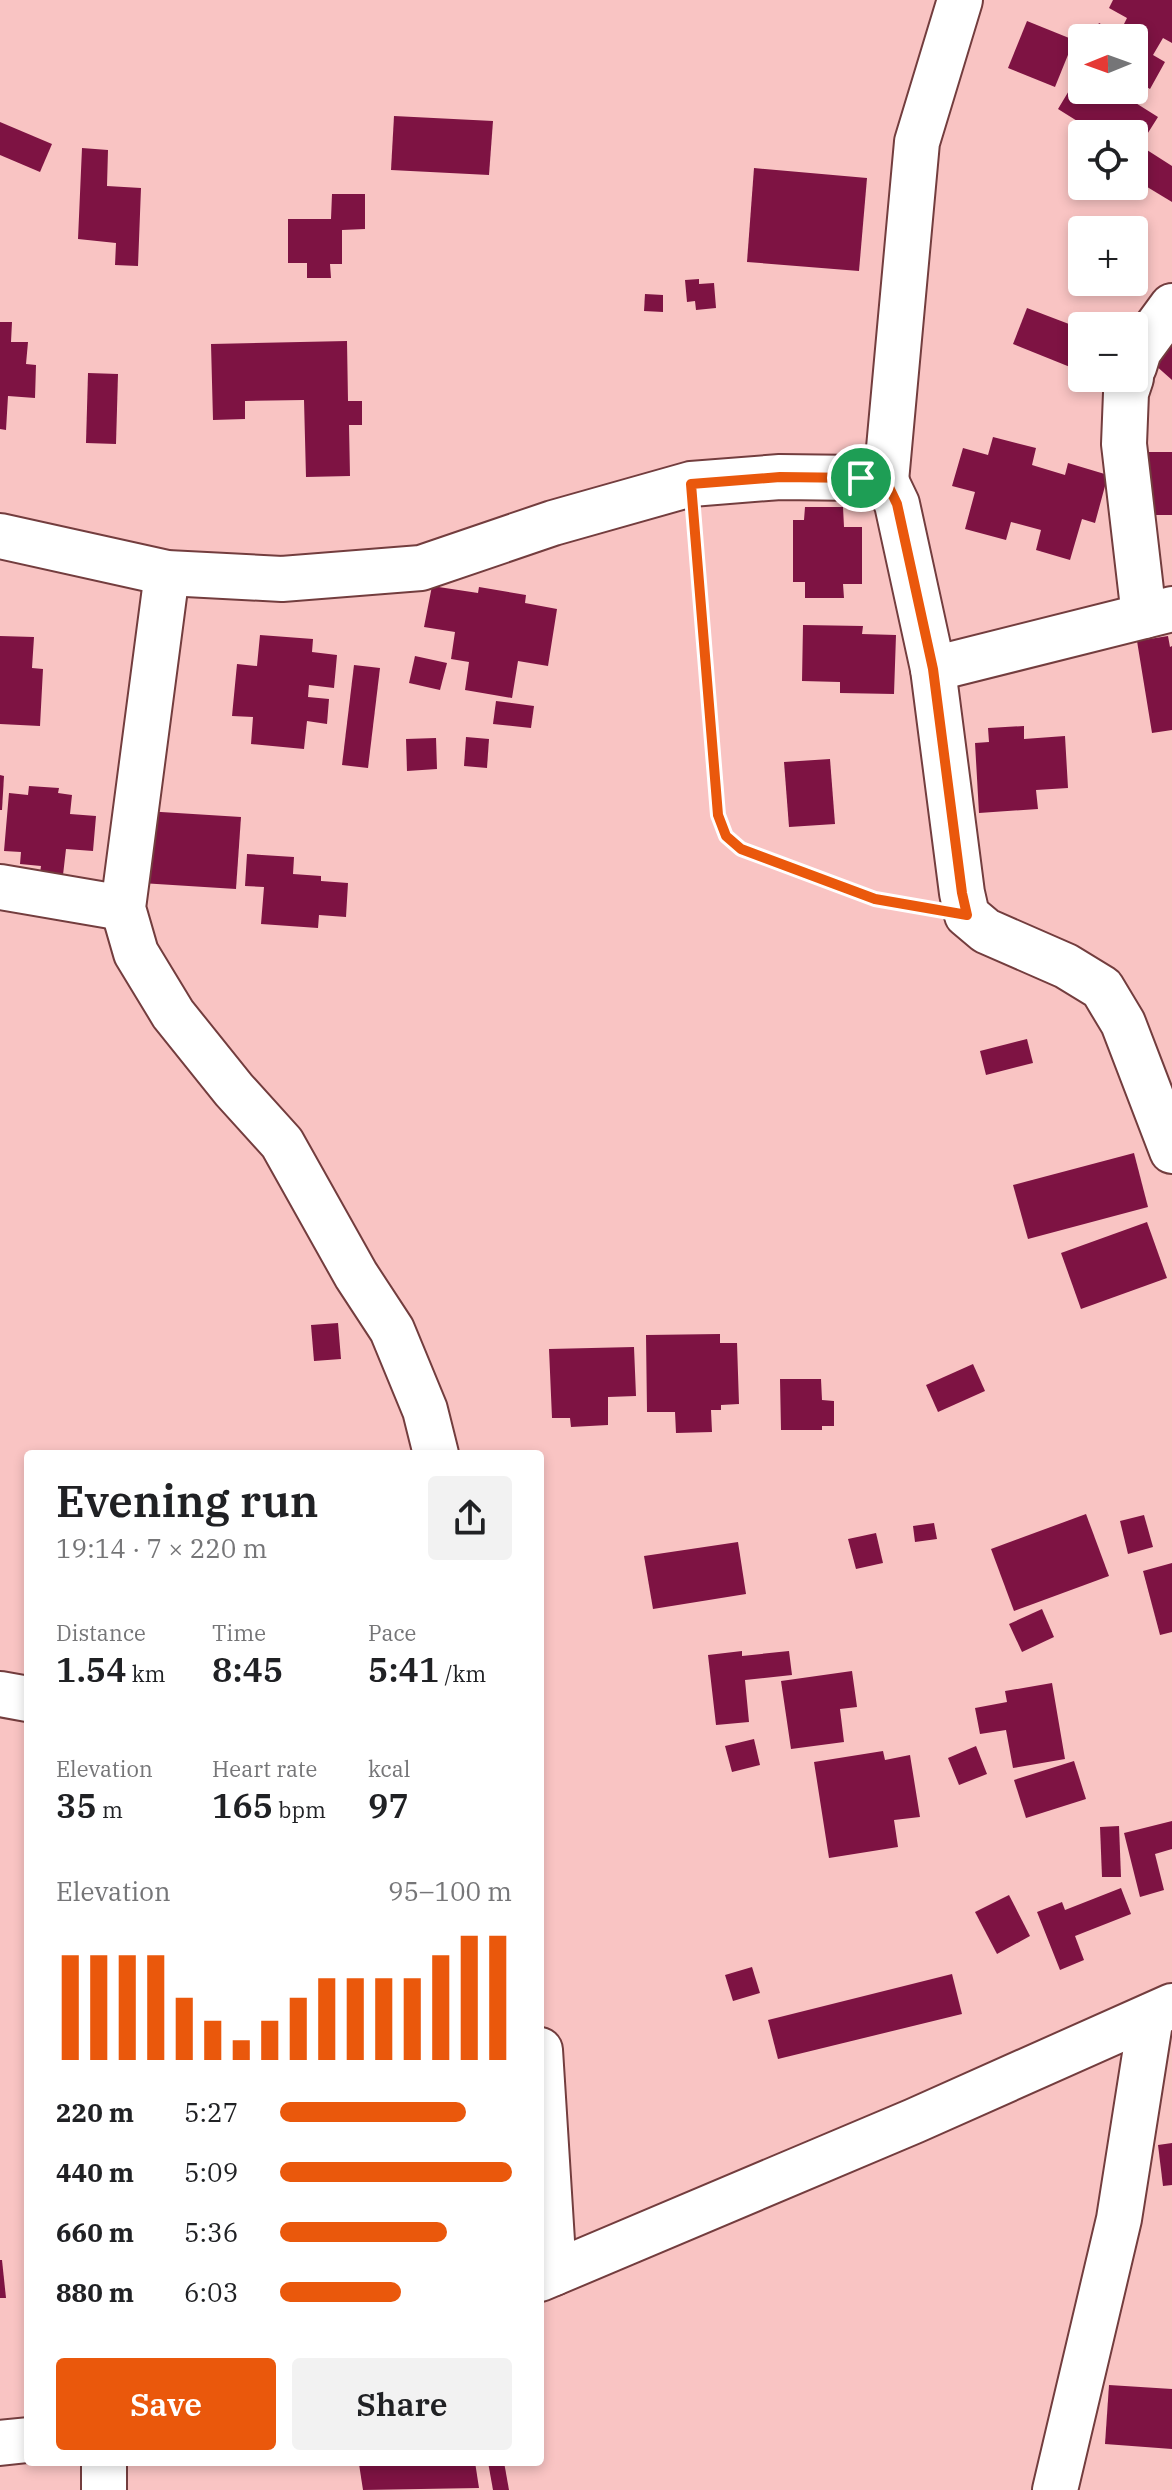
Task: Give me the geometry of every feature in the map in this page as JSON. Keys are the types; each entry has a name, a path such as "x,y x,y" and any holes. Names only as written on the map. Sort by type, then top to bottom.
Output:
{"street":[{"path":"960,0 917,142 886,481 897,504 933,669 967,915 986,931 1066,966 1102,988 1123,1023 1172,1151"},
{"path":"1148,339 1172,306"},
{"path":"933,669 1158,613 1124,444 1126,392"},
{"path":"0,536 167,573 282,579 421,568 553,523 691,484 780,477 886,481"},
{"path":"167,573 123,908 136,953 173,1014 234,1090 282,1143 356,1275 392,1330 425,1410 435,1450"},
{"path":"0,887 123,908"},
{"path":"0,1694 24,1698"},
{"path":"544,2179 547,2276 914,2121 1161,2011"},
{"path":"1055,2490 1119,2219 1161,2011"},
{"path":"0,2443 24,2440"},
{"path":"104,2466 104,2490"}],"path":[{"path":"691,484 718,815 726,836 741,849 875,899 967,915"}],"building":[{"path":"1113,0 1172,0 1172,43 1163,38 1153,55 1165,62 1150,89 1148,24 1124,24 1127,18 1109,8"},
{"path":"1027,21 1068,38 1068,55 1055,87 1008,68"},
{"path":"1068,92 1068,104 1137,104 1158,117 1148,133 1148,120 1076,120 1058,109"},
{"path":"394,116 493,121 489,175 391,170"},
{"path":"0,122 52,144 40,172 0,155"},
{"path":"82,148 108,150 107,186 141,188 138,266 115,265 116,243 78,239"},
{"path":"1148,151 1172,166 1172,202 1148,187"},
{"path":"754,168 867,178 859,271 747,262"},
{"path":"332,194 365,194 365,229 342,230 342,264 330,264 331,278 307,278 307,263 288,263 288,219 331,219"},
{"path":"699,279 699,284 714,283 716,308 696,310 695,301 687,302 685,280"},
{"path":"645,294 663,295 663,312 644,311"},
{"path":"1027,308 1068,324 1068,366 1013,344"},
{"path":"0,322 12,322 11,342 28,342 26,364 36,365 35,398 8,396 6,430 0,429"},
{"path":"347,341 348,401 362,401 362,425 349,425 350,476 306,477 304,400 245,401 245,419 213,420 211,344"},
{"path":"1172,342 1172,380 1148,359 1148,354"},
{"path":"88,373 118,374 116,444 86,443"},
{"path":"993,437 1036,448 1032,465 1065,475 1068,463 1108,475 1095,523 1082,519 1070,560 1036,550 1041,530 1011,522 1006,540 965,529 975,492 952,486 963,448 988,455"},
{"path":"1149,452 1172,452 1172,515 1148,515"},
{"path":"805,507 843,507 844,527 862,527 862,584 843,584 844,598 805,598 805,582 793,582 793,520 804,520"},
{"path":"432,586 478,593 479,587 526,595 525,603 557,609 548,666 518,661 512,698 465,690 469,662 451,659 455,632 424,627"},
{"path":"803,625 863,626 862,634 896,635 894,694 840,693 840,682 802,681"},
{"path":"260,635 313,639 312,652 337,655 334,688 309,685 308,697 329,699 327,724 307,721 304,749 251,744 253,717 232,716 237,664 257,666"},
{"path":"0,636 34,637 32,668 43,669 40,726 0,724"},
{"path":"1168,636 1172,646 1172,730 1152,733 1137,641"},
{"path":"415,656 447,663 440,690 409,683"},
{"path":"354,665 380,668 368,768 342,765"},
{"path":"496,701 534,706 531,728 493,724"},
{"path":"1024,726 1024,739 1065,736 1068,788 1036,790 1038,809 979,813 975,743 989,742 988,728"},
{"path":"466,737 489,739 487,768 464,766"},
{"path":"436,738 437,769 407,771 406,739"},
{"path":"830,759 835,824 789,827 784,762"},
{"path":"0,775 4,776 2,810 0,810"},
{"path":"29,786 59,788 58,793 72,795 70,814 96,816 93,851 66,849 63,875 40,873 41,866 20,864 21,852 4,851 9,793 28,795"},
{"path":"145,811 241,817 236,889 141,883"},
{"path":"247,854 294,857 293,874 321,876 321,881 348,883 346,917 319,915 318,928 261,924 264,887 245,886"},
{"path":"1027,1039 1033,1063 986,1075 980,1051"},
{"path":"1134,1153 1148,1207 1028,1239 1013,1185"},
{"path":"1147,1222 1167,1278 1081,1309 1061,1253"},
{"path":"338,1323 341,1359 314,1361 311,1325"},
{"path":"720,1334 720,1343 737,1343 739,1404 721,1405 721,1410 711,1410 712,1432 676,1433 675,1412 647,1412 646,1335"},
{"path":"634,1347 636,1396 608,1397 608,1425 571,1427 570,1418 552,1418 549,1349"},
{"path":"973,1364 985,1391 938,1412 926,1385"},
{"path":"780,1379 821,1379 822,1400 834,1401 834,1426 822,1426 822,1430 781,1430"},
{"path":"1086,1514 1109,1576 1014,1611 991,1549"},
{"path":"1144,1515 1153,1547 1128,1554 1120,1521"},
{"path":"934,1523 937,1539 915,1542 913,1526"},
{"path":"876,1533 883,1563 856,1569 848,1539"},
{"path":"738,1542 746,1594 653,1609 644,1556"},
{"path":"1172,1563 1172,1632 1160,1635 1143,1571"},
{"path":"1042,1609 1054,1637 1022,1652 1009,1624"},
{"path":"742,1651 742,1656 789,1651 792,1675 745,1680 749,1722 716,1725 708,1655"},
{"path":"852,1671 857,1707 840,1709 844,1742 791,1749 781,1681"},
{"path":"1052,1683 1065,1759 1013,1768 1006,1730 980,1734 975,1708 1007,1702 1005,1691"},
{"path":"754,1739 760,1765 732,1772 725,1746"},
{"path":"976,1746 987,1774 959,1785 948,1758"},
{"path":"883,1751 885,1760 910,1755 920,1817 894,1820 898,1847 829,1858 814,1762"},
{"path":"1074,1761 1086,1799 1026,1818 1014,1780"},
{"path":"1172,1821 1172,1849 1155,1854 1164,1890 1140,1897 1124,1833"},
{"path":"1119,1826 1121,1877 1102,1877 1100,1827"},
{"path":"1121,1888 1131,1914 1075,1936 1084,1960 1060,1970 1037,1912 1062,1902 1065,1910"},
{"path":"1009,1895 1030,1936 997,1954 975,1912"},
{"path":"752,1967 760,1993 733,2001 725,1975"},
{"path":"952,1974 962,2014 778,2059 768,2020"},
{"path":"1172,2143 1172,2185 1163,2186 1158,2145"},
{"path":"2,2260 6,2298 0,2298"},
{"path":"1109,2385 1172,2389 1172,2449 1105,2444"},
{"path":"359,2466 476,2466 479,2488 363,2490"},
{"path":"489,2466 505,2466 509,2490 493,2490"}],"route":[{"path":"780,477 861,478 886,481 897,504 933,669 967,915 875,899 741,849 726,836 718,815 691,484 780,477"}]}
